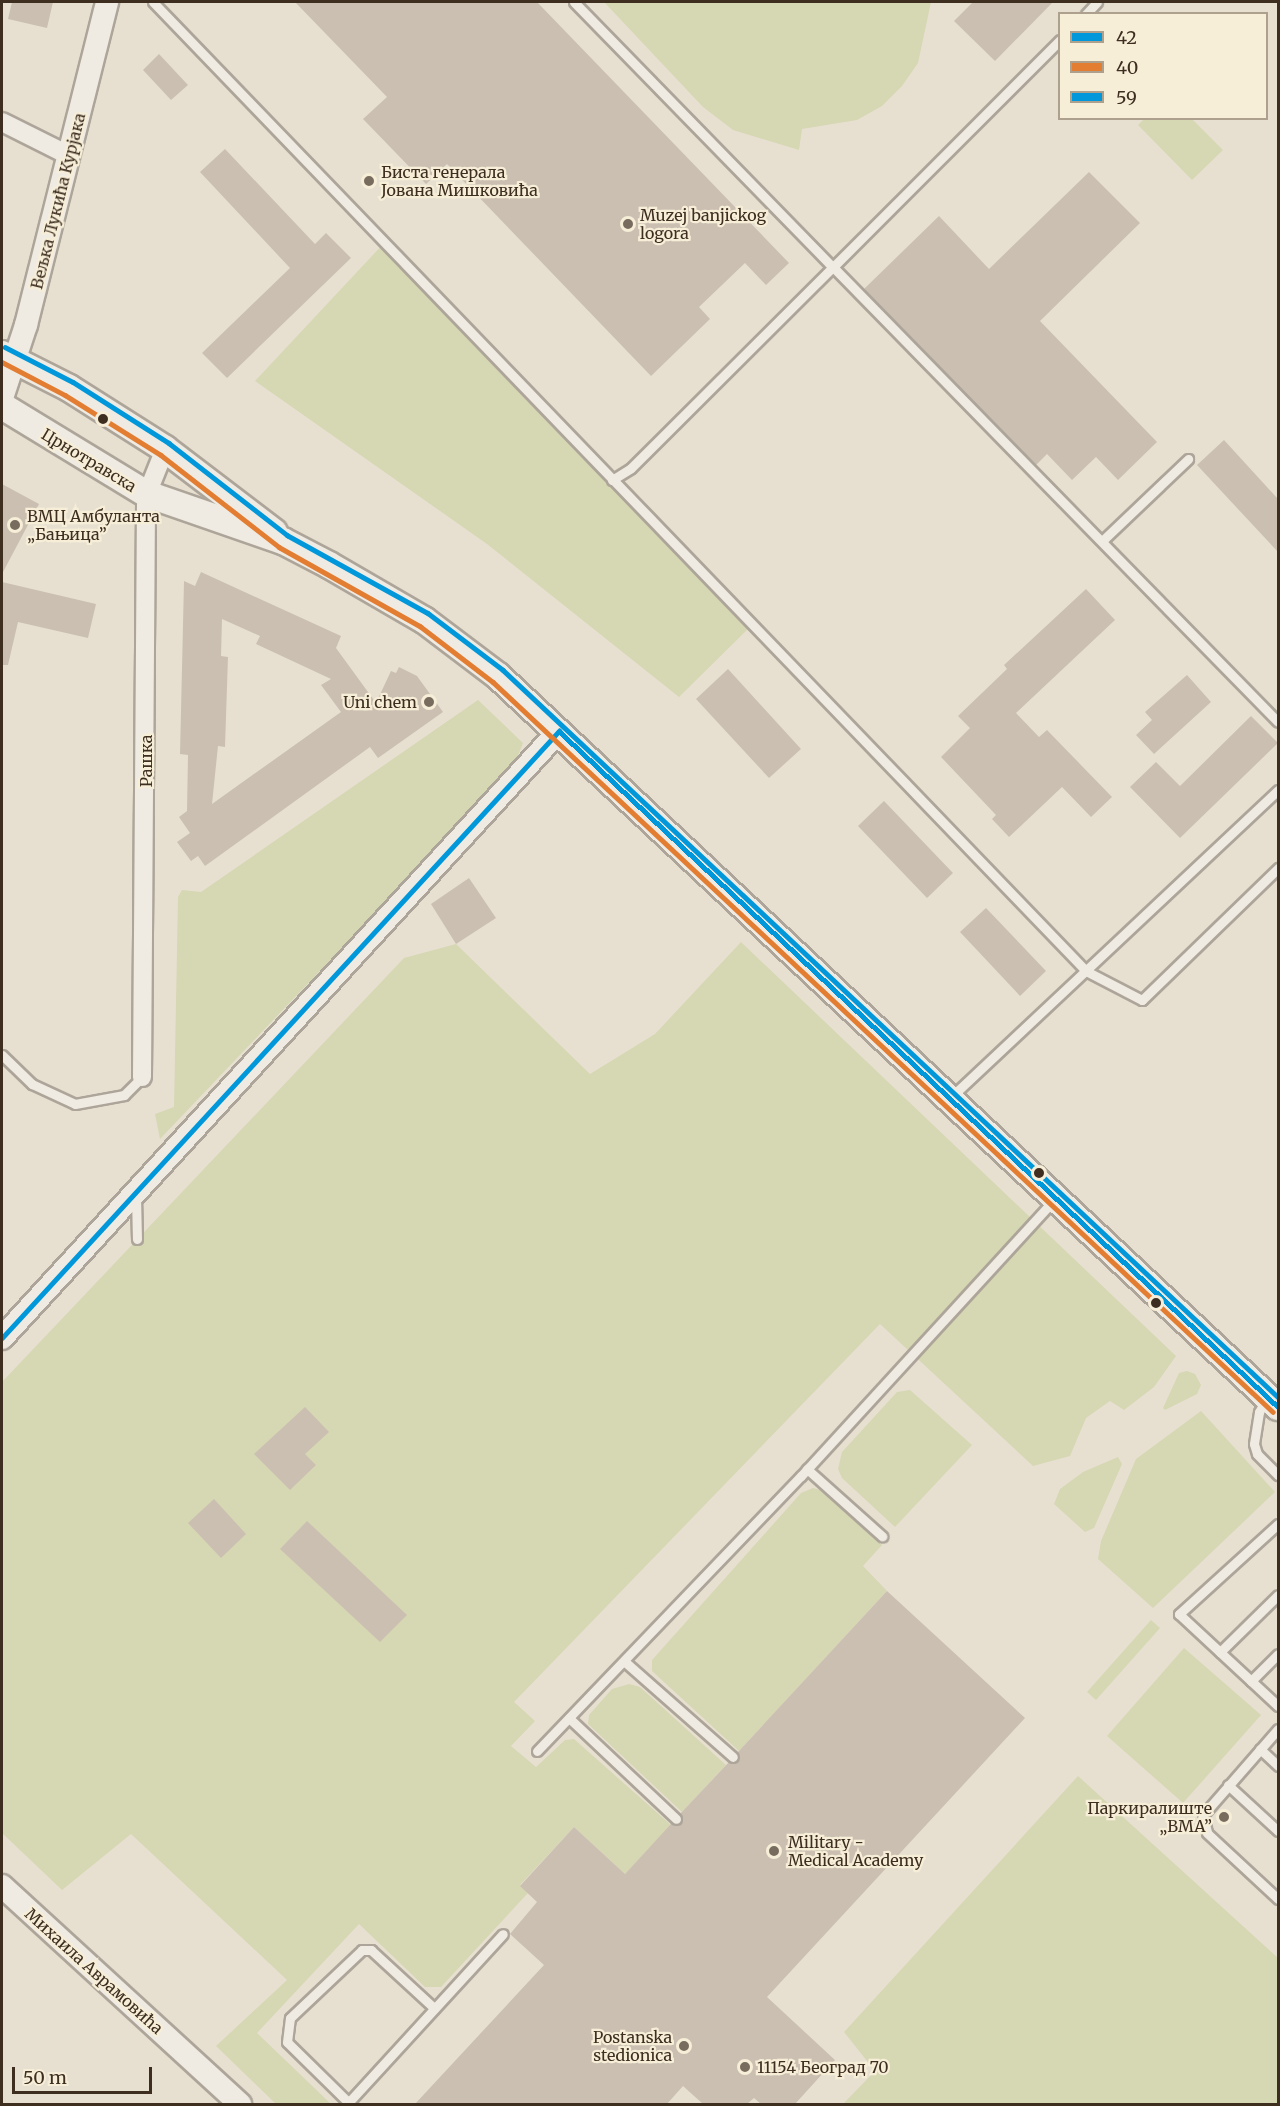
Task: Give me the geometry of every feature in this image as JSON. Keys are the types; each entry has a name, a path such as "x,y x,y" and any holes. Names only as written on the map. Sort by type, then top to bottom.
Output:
{"main road":[{"name":"Црнотравска","path":"8,357 69,388 165,449 283,541 424,620 498,676 1273,1402"},
{"name":"Црнотравска","path":"2,406 147,494 283,541"}],"street":[{"name":"Вељка Лукића Курјака","path":"2,398 8,357 68,155 107,2"},
{"path":"2,122 68,155"},
{"name":"Рашка","path":"142,1077 147,494 165,449"},
{"path":"2,1338 559,731"},
{"name":"Михаила Аврамовића","path":"2,1886 240,2104"}],"lane":[{"path":"153,2 1086,971 1142,1000 1278,868"},
{"path":"574,2 1278,722"},
{"path":"612,480 631,468 1058,41"},
{"path":"1102,541 1188,459"},
{"path":"950,1098 1278,790"},
{"path":"3,1059 32,1084 75,1104 124,1095 142,1077"},
{"path":"136,1193 137,1239"},
{"path":"537,1751 807,1469 1056,1197"},
{"path":"1273,1402 1258,1412 1254,1444 1257,1454 1278,1475"},
{"path":"807,1469 882,1536"},
{"path":"1278,1524 1179,1614 1278,1706"},
{"path":"1220,1652 1278,1595"},
{"path":"1251,1681 1278,1654"},
{"path":"624,1661 733,1757"},
{"path":"569,1718 676,1819"},
{"path":"1278,1729 1203,1815 1207,1833 1278,1899"},
{"path":"1260,1749 1278,1766"},
{"path":"1228,1785 1278,1831"},
{"path":"435,2008 371,1950 362,1950 290,2018 286,2042 349,2104 503,1934"}],"green space":[{"path":"604,2 931,2 918,63 902,86 882,106 857,120 802,129 799,150 733,130 703,107"},
{"path":"1143,120 1193,120 1223,150 1192,180 1138,125"},
{"path":"385,242 752,625 679,697 487,544 255,381"},
{"path":"478,700 523,743 513,768 160,1139 155,1114 174,1107 178,897 182,890 201,892"},
{"path":"741,942 1176,1356 1154,1387 1124,1410 1110,1401 1086,1418 1070,1456 1033,1466 880,1324 514,1702 535,1721 511,1746 536,1767 565,1740 574,1739 671,1825 625,1874 574,1827 520,1885 528,1893 441,1987 425,1987 359,1924 257,2033 331,2104 276,2104 216,2046 287,1980 131,1834 62,1890 2,1833 2,1382 404,958 456,944 590,1074 655,1034"},
{"path":"1187,1371 1195,1374 1201,1385 1197,1394 1165,1410 1163,1408 1179,1373"},
{"path":"910,1390 972,1445 895,1527 842,1478 838,1469 842,1452 897,1392"},
{"path":"1201,1411 1275,1492 1153,1608 1098,1559 1101,1541 1136,1459"},
{"path":"1118,1457 1122,1464 1094,1528 1085,1532 1054,1504 1060,1489 1083,1472"},
{"path":"813,1488 823,1491 882,1545 863,1566 887,1591 739,1751 652,1671 652,1660 801,1493"},
{"path":"1151,1620 1160,1628 1096,1700 1087,1692"},
{"path":"1184,1648 1261,1715 1183,1803 1107,1736"},
{"path":"629,1684 640,1687 726,1765 682,1812 588,1724 589,1715 612,1689"},
{"path":"1078,1776 1278,1958 1278,2104 843,2104 875,2071 844,2032"}],"building":[{"path":"12,2 53,2 47,28 8,19"},
{"name":"Muzej banjickog logora","path":"295,2 537,2 789,263 766,285 745,263 699,307 710,319 651,376 447,164 426,184 363,119 387,97"},
{"path":"973,2 1053,2 995,61 954,21"},
{"path":"159,54 188,85 171,100 143,70"},
{"path":"225,149 315,244 326,233 351,258 227,378 202,353 290,268 200,172"},
{"path":"1089,172 1140,223 1040,321 1157,442 1118,480 1096,457 1072,480 1047,454 1036,465 864,289 939,216 989,269"},
{"path":"1224,440 1278,499 1278,552 1197,465"},
{"name":"ВМЦ Амбуланта „Бањица”","path":"2,484 39,504 2,574"},
{"path":"201,572 341,636 336,648 376,703 391,671 396,673 399,667 417,676 443,712 378,758 370,747 205,866 198,856 191,861 177,842 190,833 179,817 187,811 188,755 180,754 184,581 195,586","holes":["222,619 260,636 256,644 331,679 321,685 341,712 212,804 218,746 225,747 228,657 221,656"]},
{"path":"2,582 96,604 88,638 18,622 8,665 2,665"},
{"path":"1086,589 1115,620 1016,713 1039,737 1047,730 1112,797 1091,817 1062,787 1009,837 992,819 996,815 941,757 970,728 958,716 1007,669 1004,665"},
{"path":"728,669 801,749 769,778 696,699"},
{"path":"1187,675 1211,702 1154,754 1136,735 1152,720 1145,712"},
{"path":"1251,716 1278,743 1180,838 1130,787 1156,762 1180,786"},
{"path":"884,801 953,873 927,898 858,826"},
{"path":"469,878 496,918 456,944 431,904"},
{"path":"986,908 1046,971 1020,996 960,932"},
{"path":"305,1407 329,1432 305,1454 316,1465 290,1490 254,1454"},
{"path":"214,1499 246,1534 221,1558 188,1523"},
{"path":"307,1521 407,1615 380,1642 280,1549"},
{"name":"Military - Medical Academy","path":"887,1591 1025,1718 767,1997 835,2060 795,2104 761,2104 754,2098 747,2104 703,2104 683,2086 667,2104 415,2104 544,1965 510,1934 537,1902 520,1886 574,1827 625,1874 671,1824 681,1823 680,1814 729,1762 738,1762 738,1752"}],"transit line":[{"name":"59","path":"5,347 73,382 169,443 287,535 428,613 503,670 1278,1397"},
{"name":"40","path":"2,362 65,395 161,455 279,547 420,626 493,682 1273,1412"},
{"name":"42","path":"559,731 1278,1407"},
{"name":"42","path":"2,1338 559,731"}],"place":[{"name":"Биста генерала Јована Мишковића","path":"369,181"},
{"name":"Muzej banjickog logora","path":"628,224"},
{"name":"ВМЦ Амбуланта „Бањица”","path":"15,525"},
{"name":"Uni chem","path":"429,702"},
{"name":"Паркиралиште „ВМА”","path":"1224,1817"},
{"name":"Military - Medical Academy","path":"774,1851"},
{"name":"Postanska stedionica","path":"684,2046"},
{"name":"11154 Београд 70","path":"745,2067"}]}
